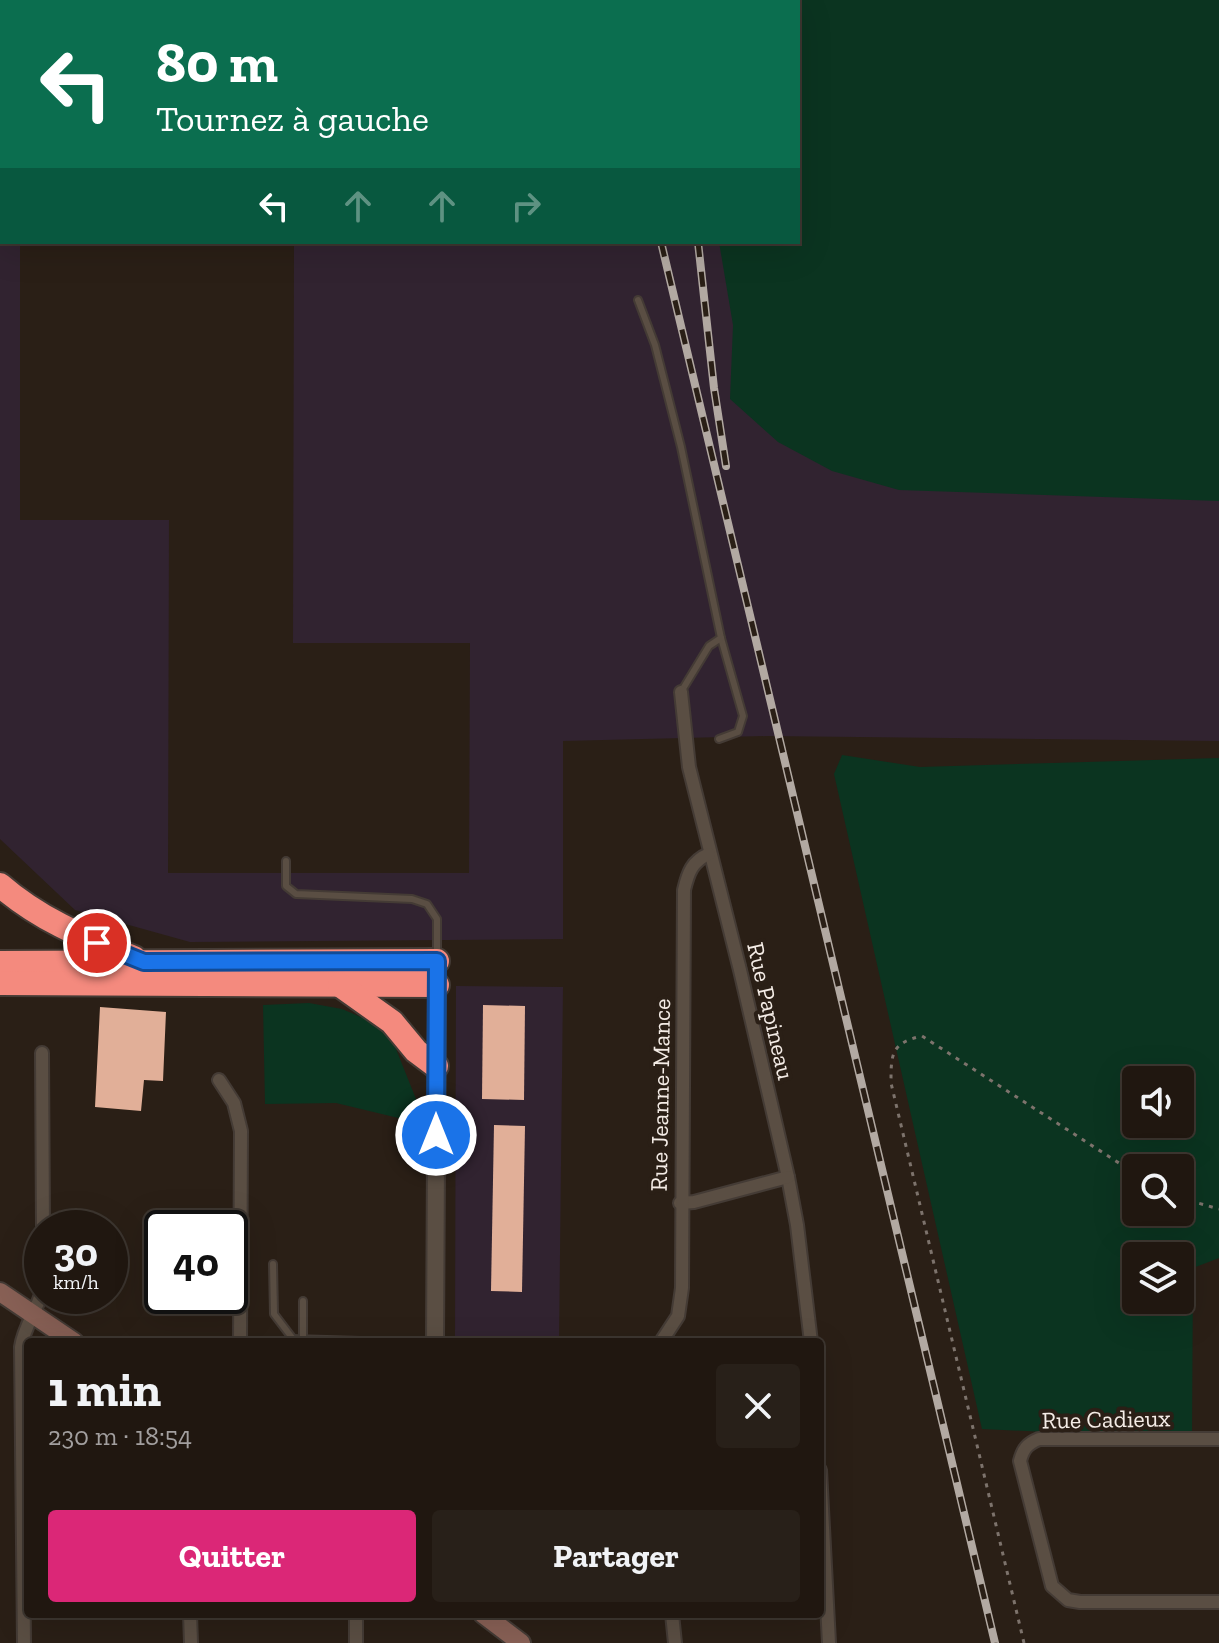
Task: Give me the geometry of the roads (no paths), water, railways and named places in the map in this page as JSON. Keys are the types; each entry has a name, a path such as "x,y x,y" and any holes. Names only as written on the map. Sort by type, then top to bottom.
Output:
{"highway":[{"path":"0,885 25,905 60,926 144,962"},
{"path":"0,963 144,962 437,973"},
{"path":"0,983 340,985 437,973"},
{"path":"340,985 392,1022 416,1051 436,1066"}],"main road":[{"path":"0,1292 24,1308"},
{"path":"33,1314 68,1338"},
{"path":"488,1618 521,1643"}],"street":[{"name":"Rue Papineau","path":"681,692 689,767 788,1177 811,1338"},
{"name":"Rue Jeanne-Mance","path":"664,1338 678,1316 680,1304 684,890 691,868 709,854"},
{"path":"435,1338 437,973"},
{"path":"42,1053 43,1210"},
{"path":"219,1080 234,1103 241,1131 240,1338"},
{"path":"680,1203 788,1177"},
{"path":"24,1643 21,1347 24,1331 33,1314"},
{"name":"Rue Cadieux","path":"1219,1439 1048,1438 1029,1443 1020,1461 1047,1575 1052,1586 1068,1600 1219,1602"},
{"path":"824,1547 829,1643"},
{"path":"190,1618 191,1643"},
{"path":"356,1618 356,1643"},
{"path":"672,1618 675,1643"}],"lane":[{"path":"638,300 655,345 681,447 721,638 743,716 738,732 719,739"},
{"path":"681,692 709,646 721,638"},
{"path":"286,861 286,886 296,894 412,899 427,904 437,919 437,973"},
{"path":"273,1264 274,1314 291,1338"},
{"path":"303,1301 303,1338"}],"railway":[{"path":"661,244 995,1643"},
{"path":"698,244 726,466"}]}
